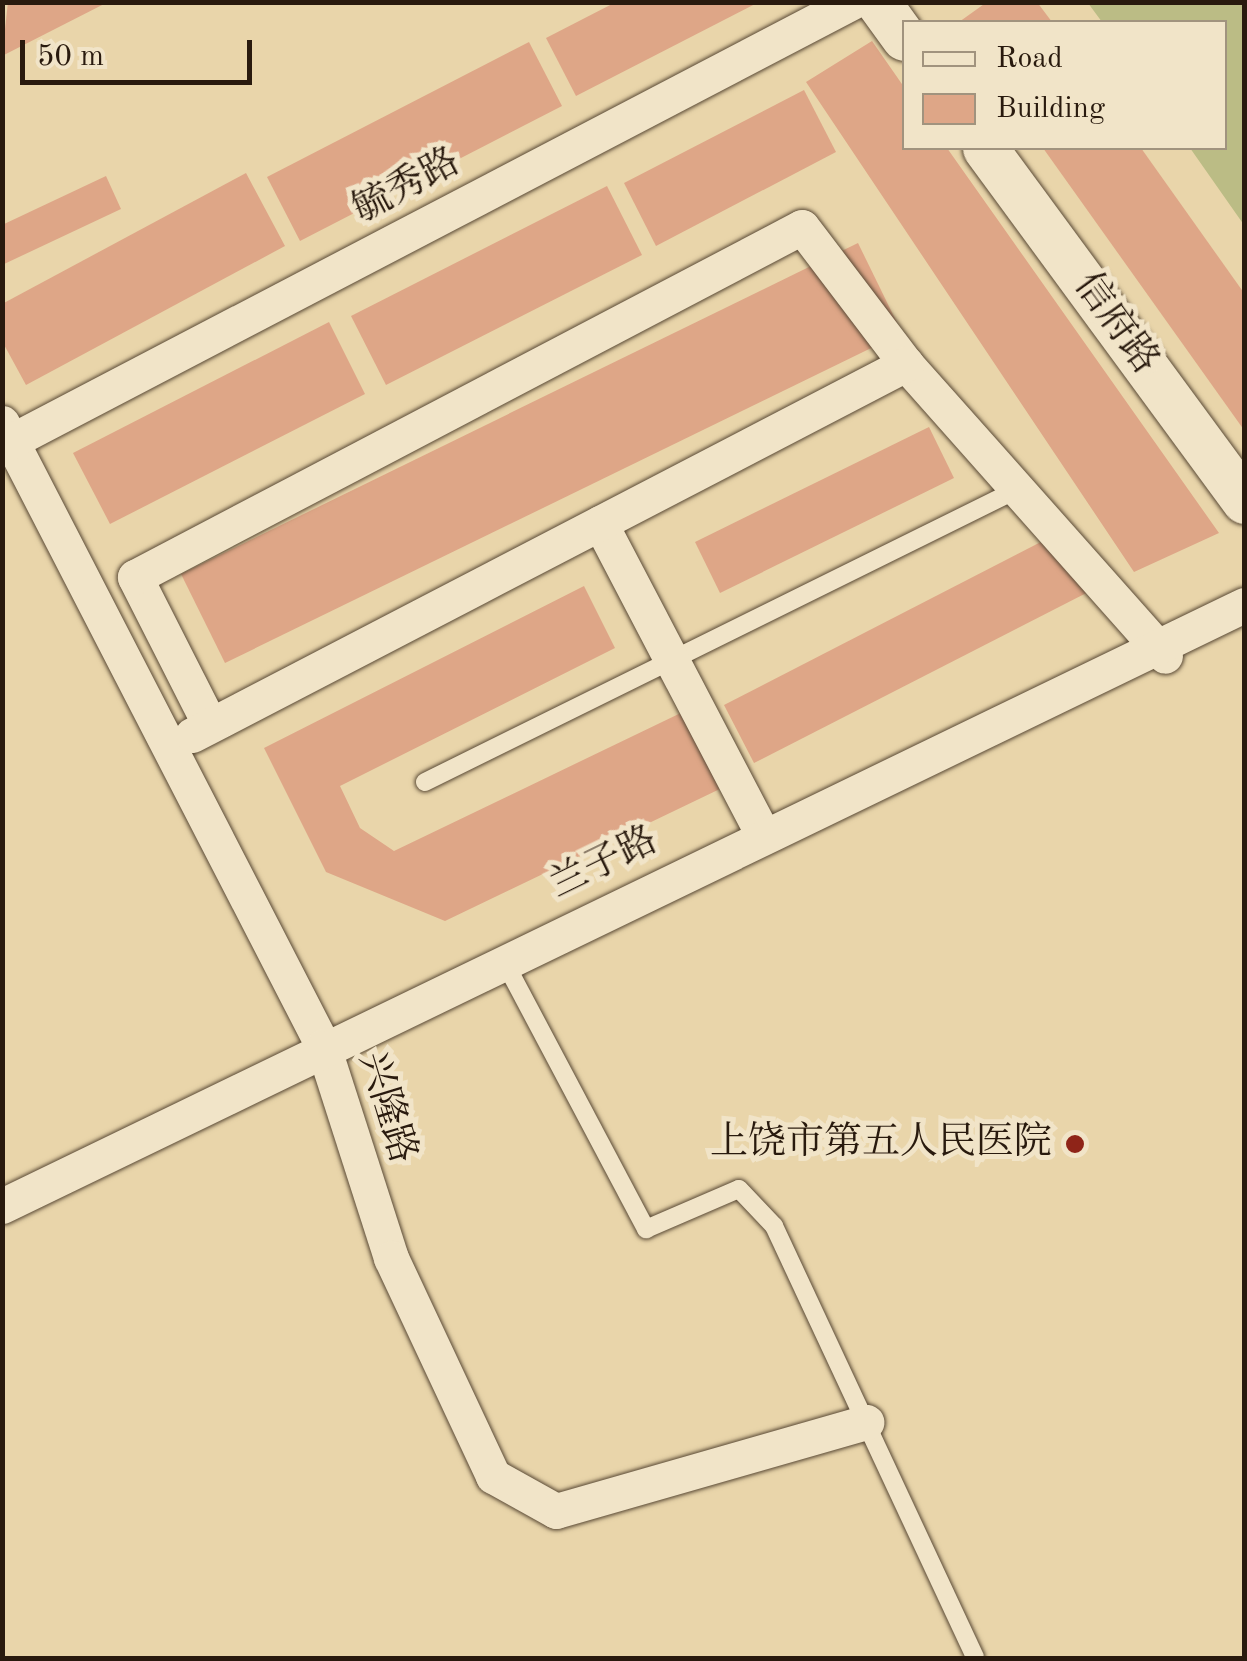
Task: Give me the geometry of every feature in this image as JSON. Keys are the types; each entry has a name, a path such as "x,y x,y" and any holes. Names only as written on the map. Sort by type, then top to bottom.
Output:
{"street":[{"name":"毓秀路","path":"6,437 852,2"},
{"path":"878,2 902,35"},
{"name":"信府路","path":"986,150 1244,501"},
{"path":"210,725 134,577 802,227 906,364 1014,491 1160,651"},
{"path":"170,747 906,364"},
{"name":"兴隆路","path":"6,437 323,1046 391,1258 493,1476 556,1510 866,1422"},
{"path":"600,523 763,835"},
{"name":"兰子路","path":"2,1206 323,1046 763,835 1160,651 1244,605"}],"lane":[{"path":"425,782 1014,491"},
{"path":"503,960 646,1229 738,1190 774,1226 975,1658"}],"green space":[{"path":"1088,3 1244,3 1244,225 1191,150 1227,150 1227,20 1101,20"}],"building":[{"path":"8,2 108,2 2,56"},
{"path":"616,2 759,2 576,96 546,38"},
{"path":"987,2 1037,2 1050,20 962,20"},
{"path":"872,41 902,84 902,150 948,150 1219,533 1134,572 806,82"},
{"path":"529,42 562,106 300,241 267,177"},
{"path":"804,90 836,152 656,246 624,183"},
{"path":"1044,150 1142,150 1244,293 1244,430"},
{"path":"246,173 285,246 26,385 2,341 2,304"},
{"path":"106,176 121,209 2,265 2,225"},
{"path":"607,186 642,255 386,385 351,316"},
{"path":"858,243 902,333 225,663 181,574"},
{"path":"329,322 365,394 110,524 73,453"},
{"path":"929,427 954,478 720,593 695,542"},
{"path":"1072,526 1102,585 754,763 724,705"},
{"path":"584,586 615,648 340,786 360,828 394,851 687,710 724,787 445,921 326,872 264,748"}],"place":[{"name":"上饶市第五人民医院","path":"1075,1144"}]}
